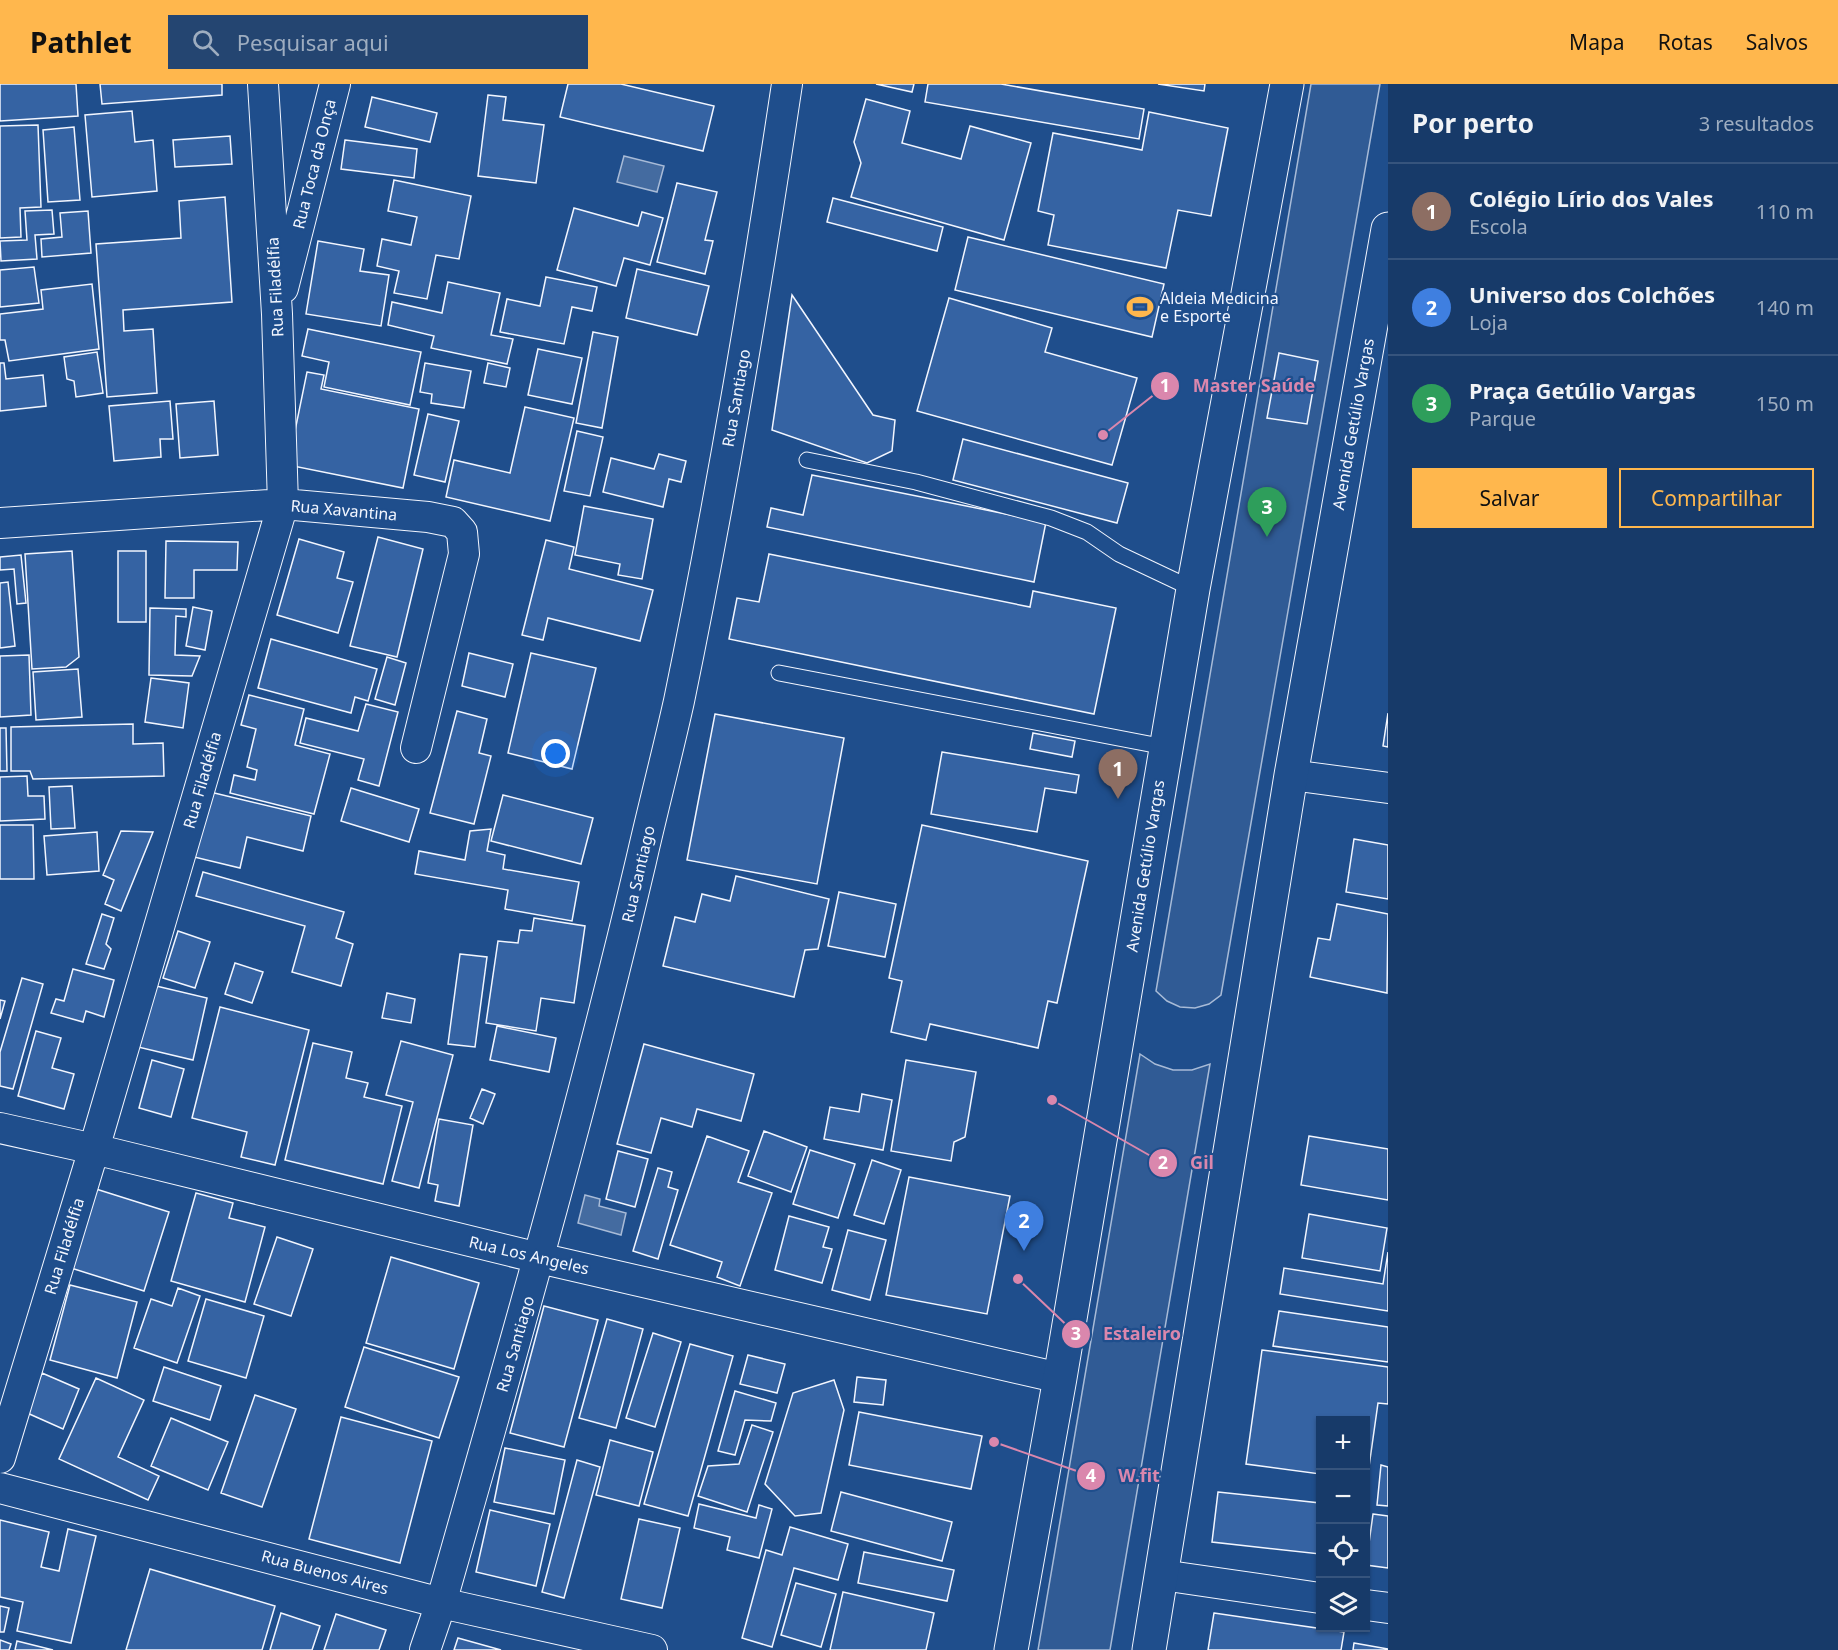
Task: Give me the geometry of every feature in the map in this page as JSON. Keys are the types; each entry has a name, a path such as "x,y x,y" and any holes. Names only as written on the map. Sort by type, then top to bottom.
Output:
{"main road":[{"name":"Avenida Getúlio Vargas","path":"1011,1650 1192,589 1287,84"},
{"name":"Avenida Getúlio Vargas","path":"1149,1650 1291,775 1382,295 1388,229"}],"street":[{"name":"Rua Filadélfia","path":"0,1458 94,1149 283,504 277,314 263,84"},
{"name":"Rua Toca da Onça","path":"277,314 335,84"},
{"name":"Rua Santiago","path":"425,1650 441,1603 540,1258 617,962 678,703 735,404 787,84"},
{"name":"Rua Xavantina","path":"0,524 283,504 428,517 453,522 462,532 464,554 416,748"},
{"path":"1291,775 1388,788"},
{"name":"Rua Los Angeles","path":"0,1128 540,1258 1059,1378"},
{"name":"Rua Buenos Aires","path":"0,1488 441,1603 651,1650"},
{"path":"1162,1575 1316,1597"},
{"path":"1370,1606 1388,1608"}],"lane":[{"path":"807,460 916,482 1051,518 1087,532 1119,554 1192,589"},
{"path":"779,673 1165,747"}],"shaded area":[{"path":"1311,84 1380,84 1221,995 1209,1004 1195,1008 1180,1007 1167,1001 1156,991"},
{"path":"624,156 664,166 657,192 617,182"},
{"path":"1140,1054 1155,1064 1173,1070 1192,1070 1210,1064 1110,1650 1038,1650"},
{"path":"585,1195 600,1199 599,1206 626,1213 621,1235 578,1223"}],"building":[{"path":"0,84 76,84 78,116 0,121"},
{"path":"100,84 222,84 222,95 102,104"},
{"path":"568,84 621,84 714,106 703,151 560,117"},
{"path":"876,84 914,84 912,92"},
{"path":"928,84 1001,84 1144,109 1139,139 925,102"},
{"path":"1158,84 1205,84 1204,91"},
{"path":"488,95 506,97 503,120 544,125 536,183 478,176"},
{"path":"372,97 437,113 430,142 365,127"},
{"path":"866,99 910,111 902,143 961,159 970,126 1031,143 1004,240 851,197 861,163 854,142"},
{"path":"132,111 135,142 153,140 157,191 92,197 85,115"},
{"path":"1149,112 1228,128 1211,216 1178,210 1166,268 1048,245 1054,215 1038,211 1053,133 1142,150"},
{"path":"38,125 41,207 20,208 21,237 0,238 0,126"},
{"path":"74,127 80,200 48,202 43,130"},
{"path":"230,136 232,164 175,167 173,140"},
{"path":"345,140 417,149 414,178 341,169"},
{"path":"394,180 471,196 459,259 436,255 427,299 394,293 399,271 377,266 382,239 411,245 417,217 388,211"},
{"path":"677,183 717,192 705,240 713,241 705,274 657,262"},
{"path":"225,197 232,302 123,310 124,331 153,329 157,393 107,397 96,244 181,238 179,201"},
{"path":"833,198 943,227 937,251 827,222"},
{"path":"574,208 638,226 642,212 663,218 650,265 624,258 616,286 557,270"},
{"path":"52,210 54,234 35,235 37,259 1,261 0,241 27,240 25,211"},
{"path":"88,211 91,253 42,257 41,239 62,237 60,213"},
{"path":"968,237 1164,284 1152,337 955,290"},
{"path":"318,241 364,249 360,271 389,275 381,326 306,314"},
{"path":"34,267 39,303 0,307 0,270"},
{"path":"637,269 709,286 697,335 626,318"},
{"path":"546,277 597,287 592,311 572,307 564,344 500,332 507,299 540,306"},
{"path":"448,282 500,293 491,335 513,339 507,364 431,348 434,336 388,325 392,302 442,313"},
{"path":"92,284 99,349 9,361 5,340 0,340 0,314 43,309 41,290"},
{"path":"792,295 873,415 895,420 892,451 867,463 772,430"},
{"path":"949,298 1052,328 1045,352 1137,378 1112,465 917,411"},
{"path":"308,329 421,352 410,405 324,387 329,362 302,356"},
{"path":"593,332 618,337 602,428 576,423"},
{"path":"538,349 582,358 572,404 528,395"},
{"path":"97,352 103,393 76,397 74,381 67,379 64,357"},
{"path":"1279,353 1318,361 1307,424 1267,418"},
{"path":"0,363 4,363 6,379 43,375 46,406 0,411"},
{"path":"425,363 471,371 464,408 431,403 432,394 420,392"},
{"path":"488,363 510,368 506,387 484,383"},
{"path":"307,372 324,375 321,389 419,409 403,488 288,465"},
{"path":"170,401 173,439 160,439 161,457 114,461 109,406"},
{"path":"214,401 218,455 180,458 176,404"},
{"path":"525,407 574,418 550,521 446,497 454,460 510,473"},
{"path":"428,414 459,421 445,482 414,475"},
{"path":"577,431 603,437 590,496 564,491"},
{"path":"963,439 1128,483 1117,523 953,480"},
{"path":"659,454 686,461 681,482 669,479 663,507 603,492 611,458 654,469"},
{"path":"812,475 1046,522 1034,582 767,527 771,508 803,515"},
{"path":"584,506 653,519 642,579 618,575 620,564 575,555"},
{"path":"378,537 423,549 397,657 350,646"},
{"path":"299,539 344,552 337,578 353,582 338,633 277,615"},
{"path":"546,540 574,547 569,569 653,590 640,641 548,618 543,640 522,635"},
{"path":"166,541 238,542 237,570 194,570 194,598 165,598"},
{"path":"72,551 79,657 66,667 32,669 25,554"},
{"path":"118,551 146,551 146,622 118,622"},
{"path":"769,554 1030,607 1033,591 1116,608 1094,714 729,639 737,598 759,602"},
{"path":"21,555 26,603 17,604 14,569 0,570 0,557"},
{"path":"8,582 15,646 0,648 0,583"},
{"path":"193,607 212,611 205,650 186,646"},
{"path":"150,608 186,609 186,617 176,616 175,655 200,656 192,676 149,675"},
{"path":"271,639 377,669 368,701 355,697 351,713 258,688"},
{"path":"469,653 513,664 505,697 462,686"},
{"path":"531,653 596,668 572,769 508,753"},
{"path":"29,655 31,715 0,717 0,656"},
{"path":"387,657 406,663 395,705 375,699"},
{"path":"78,669 82,717 36,720 33,672"},
{"path":"151,678 189,683 183,728 145,722"},
{"path":"249,695 304,709 295,745 330,754 314,814 230,793 234,775 255,780 257,770 247,767 256,729 241,725"},
{"path":"366,704 398,712 379,786 358,780 364,759 300,743 306,718 358,731"},
{"path":"457,711 487,719 479,753 491,756 474,824 430,813"},
{"path":"1388,713 1388,747 1383,746"},
{"path":"715,714 844,738 817,884 687,860"},
{"path":"133,724 133,744 163,743 164,776 33,779 30,771 11,771 11,727"},
{"path":"0,728 6,728 7,771 0,771"},
{"path":"1033,733 1075,741 1072,757 1030,749"},
{"path":"942,752 1079,775 1076,793 1045,788 1037,832 931,814"},
{"path":"27,776 28,796 44,796 45,819 0,821 0,777"},
{"path":"72,786 75,828 51,829 49,787"},
{"path":"351,788 419,809 409,842 341,821"},
{"path":"206,791 311,816 303,851 247,837 240,868 190,856"},
{"path":"503,795 593,818 581,864 491,841"},
{"path":"0,825 33,825 34,879 0,879"},
{"path":"922,825 1088,861 1057,1003 1048,1001 1038,1048 930,1024 926,1040 891,1032 902,981 889,978"},
{"path":"491,829 487,851 505,855 503,869 579,882 572,921 505,909 508,890 415,874 419,851 465,860 470,831"},
{"path":"121,831 153,832 121,911 105,904 114,880 103,875"},
{"path":"97,832 99,871 47,875 44,836"},
{"path":"1354,839 1388,845 1388,899 1346,892"},
{"path":"203,872 344,912 336,938 353,944 341,986 292,972 305,926 196,896"},
{"path":"736,876 829,899 818,949 805,950 794,997 663,966 675,917 695,922 702,894 730,901"},
{"path":"839,892 896,904 885,957 828,946"},
{"path":"1337,904 1388,914 1387,993 1310,977 1318,938 1330,940"},
{"path":"102,914 114,918 106,944 111,949 104,969 86,964"},
{"path":"534,918 585,926 574,1003 541,998 536,1031 486,1023 498,941 518,943 520,930 532,931"},
{"path":"178,931 210,942 195,988 163,978"},
{"path":"460,954 487,957 475,1047 448,1044"},
{"path":"235,963 263,972 252,1003 225,994"},
{"path":"73,969 114,980 104,1017 86,1011 83,1022 51,1013 56,999 64,1001"},
{"path":"22,978 43,984 13,1089 0,1086 0,1052"},
{"path":"152,985 207,998 193,1060 138,1047"},
{"path":"387,993 415,999 411,1023 382,1018"},
{"path":"0,1000 5,1001 0,1019"},
{"path":"220,1007 309,1030 275,1165 241,1157 247,1132 192,1118"},
{"path":"497,1026 556,1038 549,1072 490,1060"},
{"path":"36,1031 61,1038 52,1068 74,1074 64,1109 18,1096"},
{"path":"401,1041 453,1055 419,1188 392,1181 413,1102 386,1095"},
{"path":"313,1043 352,1052 346,1078 368,1083 364,1097 402,1106 383,1184 285,1160"},
{"path":"644,1044 754,1074 741,1121 697,1109 692,1127 661,1118 651,1153 617,1144"},
{"path":"152,1060 184,1069 171,1117 139,1108"},
{"path":"906,1060 976,1072 965,1137 954,1142 951,1161 891,1151"},
{"path":"482,1089 495,1094 483,1124 470,1118"},
{"path":"862,1094 892,1100 883,1150 824,1139 830,1107 859,1112"},
{"path":"439,1119 473,1125 459,1206 435,1201 438,1185 428,1183"},
{"path":"764,1131 807,1147 791,1192 748,1176"},
{"path":"707,1136 749,1151 738,1182 772,1193 740,1286 717,1277 722,1262 670,1245"},
{"path":"1309,1136 1388,1149 1388,1200 1301,1185"},
{"path":"810,1150 855,1164 838,1218 793,1204"},
{"path":"618,1151 648,1159 635,1207 606,1199"},
{"path":"872,1160 901,1170 884,1224 854,1215"},
{"path":"658,1168 672,1172 668,1187 678,1190 658,1259 633,1251"},
{"path":"909,1177 1010,1196 987,1314 886,1295"},
{"path":"96,1189 169,1212 144,1291 71,1268"},
{"path":"196,1193 233,1203 229,1218 265,1227 245,1302 171,1281"},
{"path":"1309,1214 1387,1228 1380,1271 1302,1258"},
{"path":"789,1216 829,1227 823,1247 832,1249 822,1283 775,1270"},
{"path":"848,1230 886,1240 870,1300 832,1290"},
{"path":"277,1237 313,1249 291,1316 254,1304"},
{"path":"1388,1252 1388,1311 1280,1294 1284,1268 1383,1284"},
{"path":"391,1257 479,1283 454,1369 366,1343"},
{"path":"70,1285 137,1302 117,1378 50,1360"},
{"path":"178,1288 200,1296 177,1363 134,1348 151,1299 172,1306"},
{"path":"206,1299 264,1316 246,1378 188,1361"},
{"path":"544,1306 598,1320 564,1447 510,1433"},
{"path":"1279,1311 1388,1327 1388,1362 1273,1346"},
{"path":"607,1319 643,1329 616,1428 579,1418"},
{"path":"653,1333 681,1342 655,1427 626,1418"},
{"path":"690,1344 733,1356 688,1516 644,1504"},
{"path":"364,1347 459,1377 439,1438 345,1407"},
{"path":"1262,1350 1388,1367 1388,1404 1378,1403 1370,1460 1370,1416 1316,1416 1316,1473 1246,1464"},
{"path":"748,1355 785,1364 777,1393 740,1384"},
{"path":"164,1367 221,1386 210,1420 153,1401"},
{"path":"42,1373 79,1389 63,1429 25,1412"},
{"path":"857,1377 886,1380 883,1405 854,1402"},
{"path":"96,1378 144,1400 118,1457 159,1476 148,1500 59,1459"},
{"path":"834,1380 844,1410 821,1513 795,1516 765,1484 793,1393"},
{"path":"735,1391 776,1403 771,1421 745,1420 735,1455 718,1451"},
{"path":"255,1395 296,1409 262,1507 221,1493"},
{"path":"859,1412 982,1436 971,1489 849,1465"},
{"path":"341,1417 432,1441 400,1563 309,1539"},
{"path":"171,1418 228,1442 208,1490 151,1466"},
{"path":"752,1425 773,1432 747,1512 698,1496 708,1466 739,1464"},
{"path":"610,1440 653,1452 639,1506 596,1495"},
{"path":"505,1448 565,1460 554,1514 494,1502"},
{"path":"577,1460 600,1467 564,1598 542,1592"},
{"path":"1381,1465 1388,1467 1388,1506 1377,1505"},
{"path":"841,1492 952,1522 942,1561 831,1531"},
{"path":"1218,1492 1316,1503 1316,1554 1212,1542"},
{"path":"699,1504 756,1518 759,1505 772,1509 759,1558 727,1550 730,1537 694,1528"},
{"path":"490,1510 550,1524 536,1586 476,1572"},
{"path":"1373,1514 1388,1516 1388,1568 1370,1566"},
{"path":"639,1519 680,1528 662,1608 621,1599"},
{"path":"0,1520 49,1532 41,1567 59,1571 68,1529 96,1536 71,1643 17,1631 23,1602 0,1597"},
{"path":"790,1527 848,1544 838,1580 794,1568 772,1647 742,1638 766,1550 782,1555"},
{"path":"864,1552 954,1570 947,1601 858,1583"},
{"path":"150,1569 275,1606 262,1650 126,1650"},
{"path":"796,1583 836,1594 821,1647 781,1635"},
{"path":"843,1592 934,1613 926,1650 830,1650"},
{"path":"0,1606 9,1608 4,1632 0,1632"},
{"path":"281,1613 320,1626 312,1650 270,1650"},
{"path":"1214,1613 1316,1628 1316,1632 1344,1632 1341,1650 1208,1650"},
{"path":"336,1614 386,1630 379,1650 324,1650"},
{"path":"458,1638 501,1650 454,1650"},
{"path":"0,1640 11,1644 9,1650 0,1650"},
{"path":"17,1641 53,1650 15,1650"},
{"path":"1354,1643 1388,1649 1388,1650 1353,1650"}],"place":[{"name":"Aldeia Medicina e Esporte","path":"1140,307"},
{"name":"Master Saúde","path":"1103,435"},
{"name":"Praça Getúlio Vargas","path":"1267,537"},
{"name":"Colégio Lírio dos Vales","path":"1118,799"},
{"name":"Gil","path":"1052,1100"},
{"name":"Universo dos Colchões","path":"1024,1251"},
{"name":"Estaleiro","path":"1018,1279"},
{"name":"W.fit","path":"994,1442"}]}
